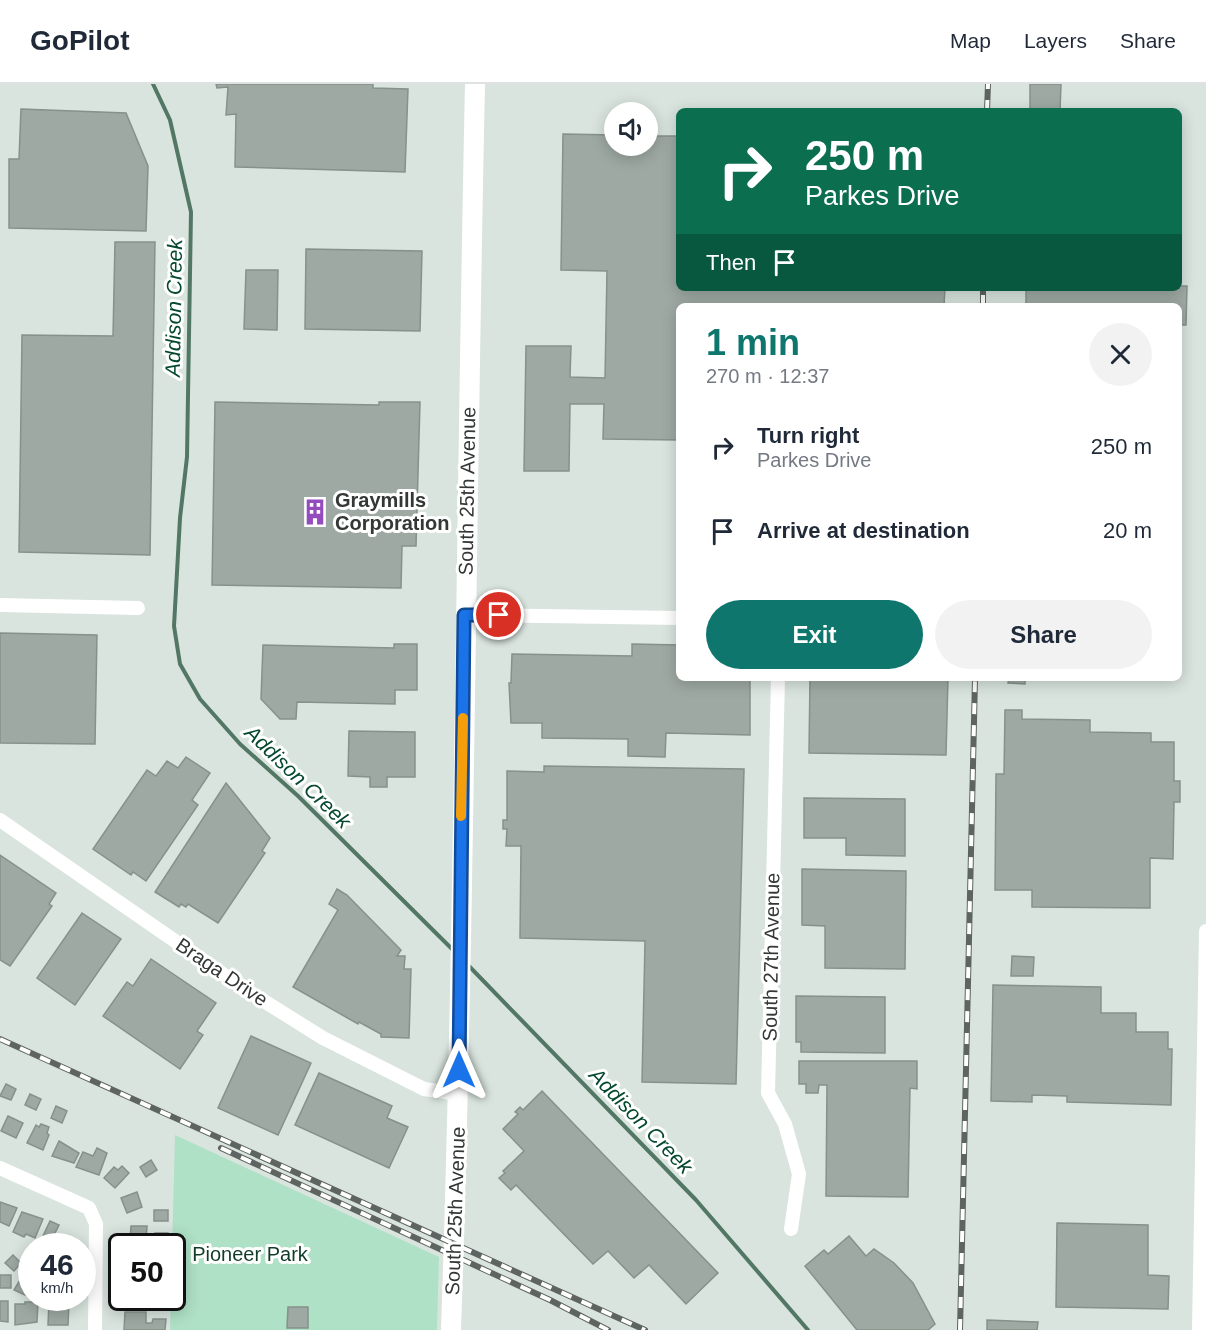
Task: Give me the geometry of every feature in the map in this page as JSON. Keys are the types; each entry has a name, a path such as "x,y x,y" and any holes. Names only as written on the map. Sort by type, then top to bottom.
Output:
{"main road":[{"name":"South 25th Avenue","path":"451,1330 459,1094 464,615 475,84"}],"street":[{"path":"0,605 138,608"},
{"path":"464,615 676,618"},
{"name":"South 27th Avenue","path":"778,681 768,1092 785,1124 798,1174 791,1228"},
{"name":"Braga Drive","path":"0,820 243,988 323,1038 424,1089 459,1094"},
{"path":"1199,1330 1206,931"},
{"path":"0,1168 89,1208 96,1224 94,1330"}],"green space":[{"name":"Pioneer Park","path":"175,1135 439,1257 437,1330 170,1330 170,1311 186,1311 186,1233 172,1233"}],"building":[{"path":"216,84 373,84 373,88 408,89 405,172 235,167 236,114 226,115 228,87 217,88"},
{"path":"1030,84 1061,84 1060,108 1030,108"},
{"path":"21,109 126,113 148,166 146,231 9,228 9,159 19,159"},
{"path":"563,134 604,135 604,156 658,156 658,136 676,136 676,291 945,291 944,303 676,303 676,440 603,439 604,404 570,404 569,471 524,471 526,346 571,346 570,377 605,378 607,271 561,270"},
{"path":"115,242 155,242 150,555 19,552 22,335 113,336"},
{"path":"306,249 422,251 420,331 305,329"},
{"path":"246,270 278,270 277,330 244,329"},
{"path":"1182,286 1187,286 1186,325 1182,325 1182,303 1026,303 1026,291 1182,291"},
{"name":"Graymills Corporation","path":"215,402 379,405 379,402 420,402 416,546 402,546 401,588 212,585"},
{"path":"0,633 97,635 95,744 0,743"},
{"path":"394,644 417,644 417,690 395,690 395,704 297,702 296,719 280,719 261,699 263,645 394,648"},
{"path":"632,644 676,645 676,681 750,681 750,735 666,733 665,757 628,756 628,739 542,738 542,723 511,723 509,683 511,683 512,654 632,656"},
{"path":"810,681 948,681 946,755 809,753"},
{"path":"1008,681 1025,681 1025,684 1008,683"},
{"path":"1005,710 1022,710 1022,719 1090,720 1090,732 1151,733 1151,742 1174,742 1174,781 1180,781 1180,802 1174,802 1173,859 1150,858 1150,908 1032,907 1032,890 995,890 996,774 1004,774"},
{"path":"349,731 415,732 415,777 387,777 387,787 370,787 370,777 348,776"},
{"path":"186,757 210,773 192,800 198,805 146,881 133,872 131,875 93,849 147,770 156,776 167,761 178,768"},
{"path":"544,766 744,769 736,1084 642,1082 645,941 520,938 521,846 506,846 507,829 503,829 503,820 507,820 507,771 544,772"},
{"path":"226,783 270,838 262,851 265,853 218,923 188,904 186,907 181,904 179,907 155,892"},
{"path":"804,798 905,799 905,856 846,855 846,838 804,838"},
{"path":"0,855 56,893 49,904 52,906 10,966 0,960"},
{"path":"802,869 906,871 905,969 825,968 825,926 802,925"},
{"path":"337,889 347,895 401,950 397,956 405,956 404,969 411,969 409,1038 381,1037 381,1034 359,1022 358,1024 293,987 338,910 329,904"},
{"path":"82,913 121,939 75,1005 37,978"},
{"path":"1012,956 1034,957 1033,976 1011,976"},
{"path":"151,959 216,1003 197,1031 203,1035 180,1069 103,1016 127,982 133,986"},
{"path":"993,985 1101,987 1101,1013 1136,1013 1136,1032 1168,1032 1168,1049 1172,1049 1171,1105 1067,1102 1067,1096 1032,1095 1032,1102 991,1101"},
{"path":"796,996 885,997 885,1053 801,1052 801,1042 796,1042"},
{"path":"251,1036 311,1063 278,1135 218,1108"},
{"path":"799,1061 917,1061 917,1089 910,1088 908,1197 826,1196 827,1085 819,1085 818,1093 806,1093 806,1084 799,1084"},
{"path":"319,1073 392,1106 387,1118 408,1127 389,1168 295,1125"},
{"path":"6,1084 16,1089 11,1100 0,1096"},
{"path":"542,1091 718,1273 686,1304 649,1265 634,1278 608,1251 593,1264 516,1185 511,1190 499,1178 505,1173 503,1171 524,1151 503,1129 518,1114 515,1112 520,1107 523,1110"},
{"path":"30,1094 41,1099 36,1110 25,1105"},
{"path":"56,1106 67,1111 62,1123 51,1118"},
{"path":"8,1116 23,1123 16,1138 1,1131"},
{"path":"41,1124 49,1127 47,1133 49,1135 43,1150 27,1143 36,1125 39,1127"},
{"path":"59,1141 79,1153 74,1163 52,1156"},
{"path":"97,1148 107,1153 99,1175 76,1167 83,1152 93,1156"},
{"path":"151,1160 157,1170 146,1177 140,1167"},
{"path":"122,1166 129,1173 115,1188 104,1178 114,1167 118,1170"},
{"path":"137,1192 142,1207 127,1213 121,1198"},
{"path":"0,1202 17,1208 9,1226 0,1222"},
{"path":"154,1210 168,1210 168,1221 154,1221"},
{"path":"22,1212 43,1219 37,1233 18,1234 13,1232"},
{"path":"50,1221 59,1225 55,1233 44,1233"},
{"path":"1057,1223 1148,1225 1148,1275 1169,1276 1168,1309 1056,1307"},
{"path":"131,1226 147,1226 147,1233 131,1233"},
{"path":"849,1236 866,1256 874,1249 894,1263 913,1283 935,1324 928,1330 857,1330 805,1266 824,1250 828,1254"},
{"path":"13,1255 18,1260 18,1266 14,1271 5,1263"},
{"path":"0,1275 11,1275 11,1288 0,1288"},
{"path":"0,1301 8,1301 8,1322 0,1321"},
{"path":"15,1304 18,1304 18,1311 38,1311 37,1322 15,1325"},
{"path":"288,1307 308,1307 308,1328 287,1328"},
{"path":"49,1311 69,1311 68,1325 48,1325"},
{"path":"125,1312 146,1312 146,1323 152,1323 153,1319 166,1319 165,1330 124,1330"},
{"path":"987,1320 1038,1322 1037,1330 987,1330"}],"waterway":[{"name":"Addison Creek","path":"153,84 170,120 191,212 187,457 180,518 174,626 180,664 200,699 240,744 298,796 453,950"},
{"name":"Addison Creek","path":"467,964 696,1200 808,1330"}],"railway":[{"path":"987,108 988,84"},
{"path":"983,291 983,303"},
{"path":"960,1330 975,681"},
{"path":"0,1039 645,1330"},
{"path":"221,1148 550,1300 608,1330"}],"slow traffic":[{"path":"461,816 463,718"}],"place":[{"name":"Graymills Corporation","path":"315,512"}],"route":[{"path":"459,1070 464,615 499,615"}]}
